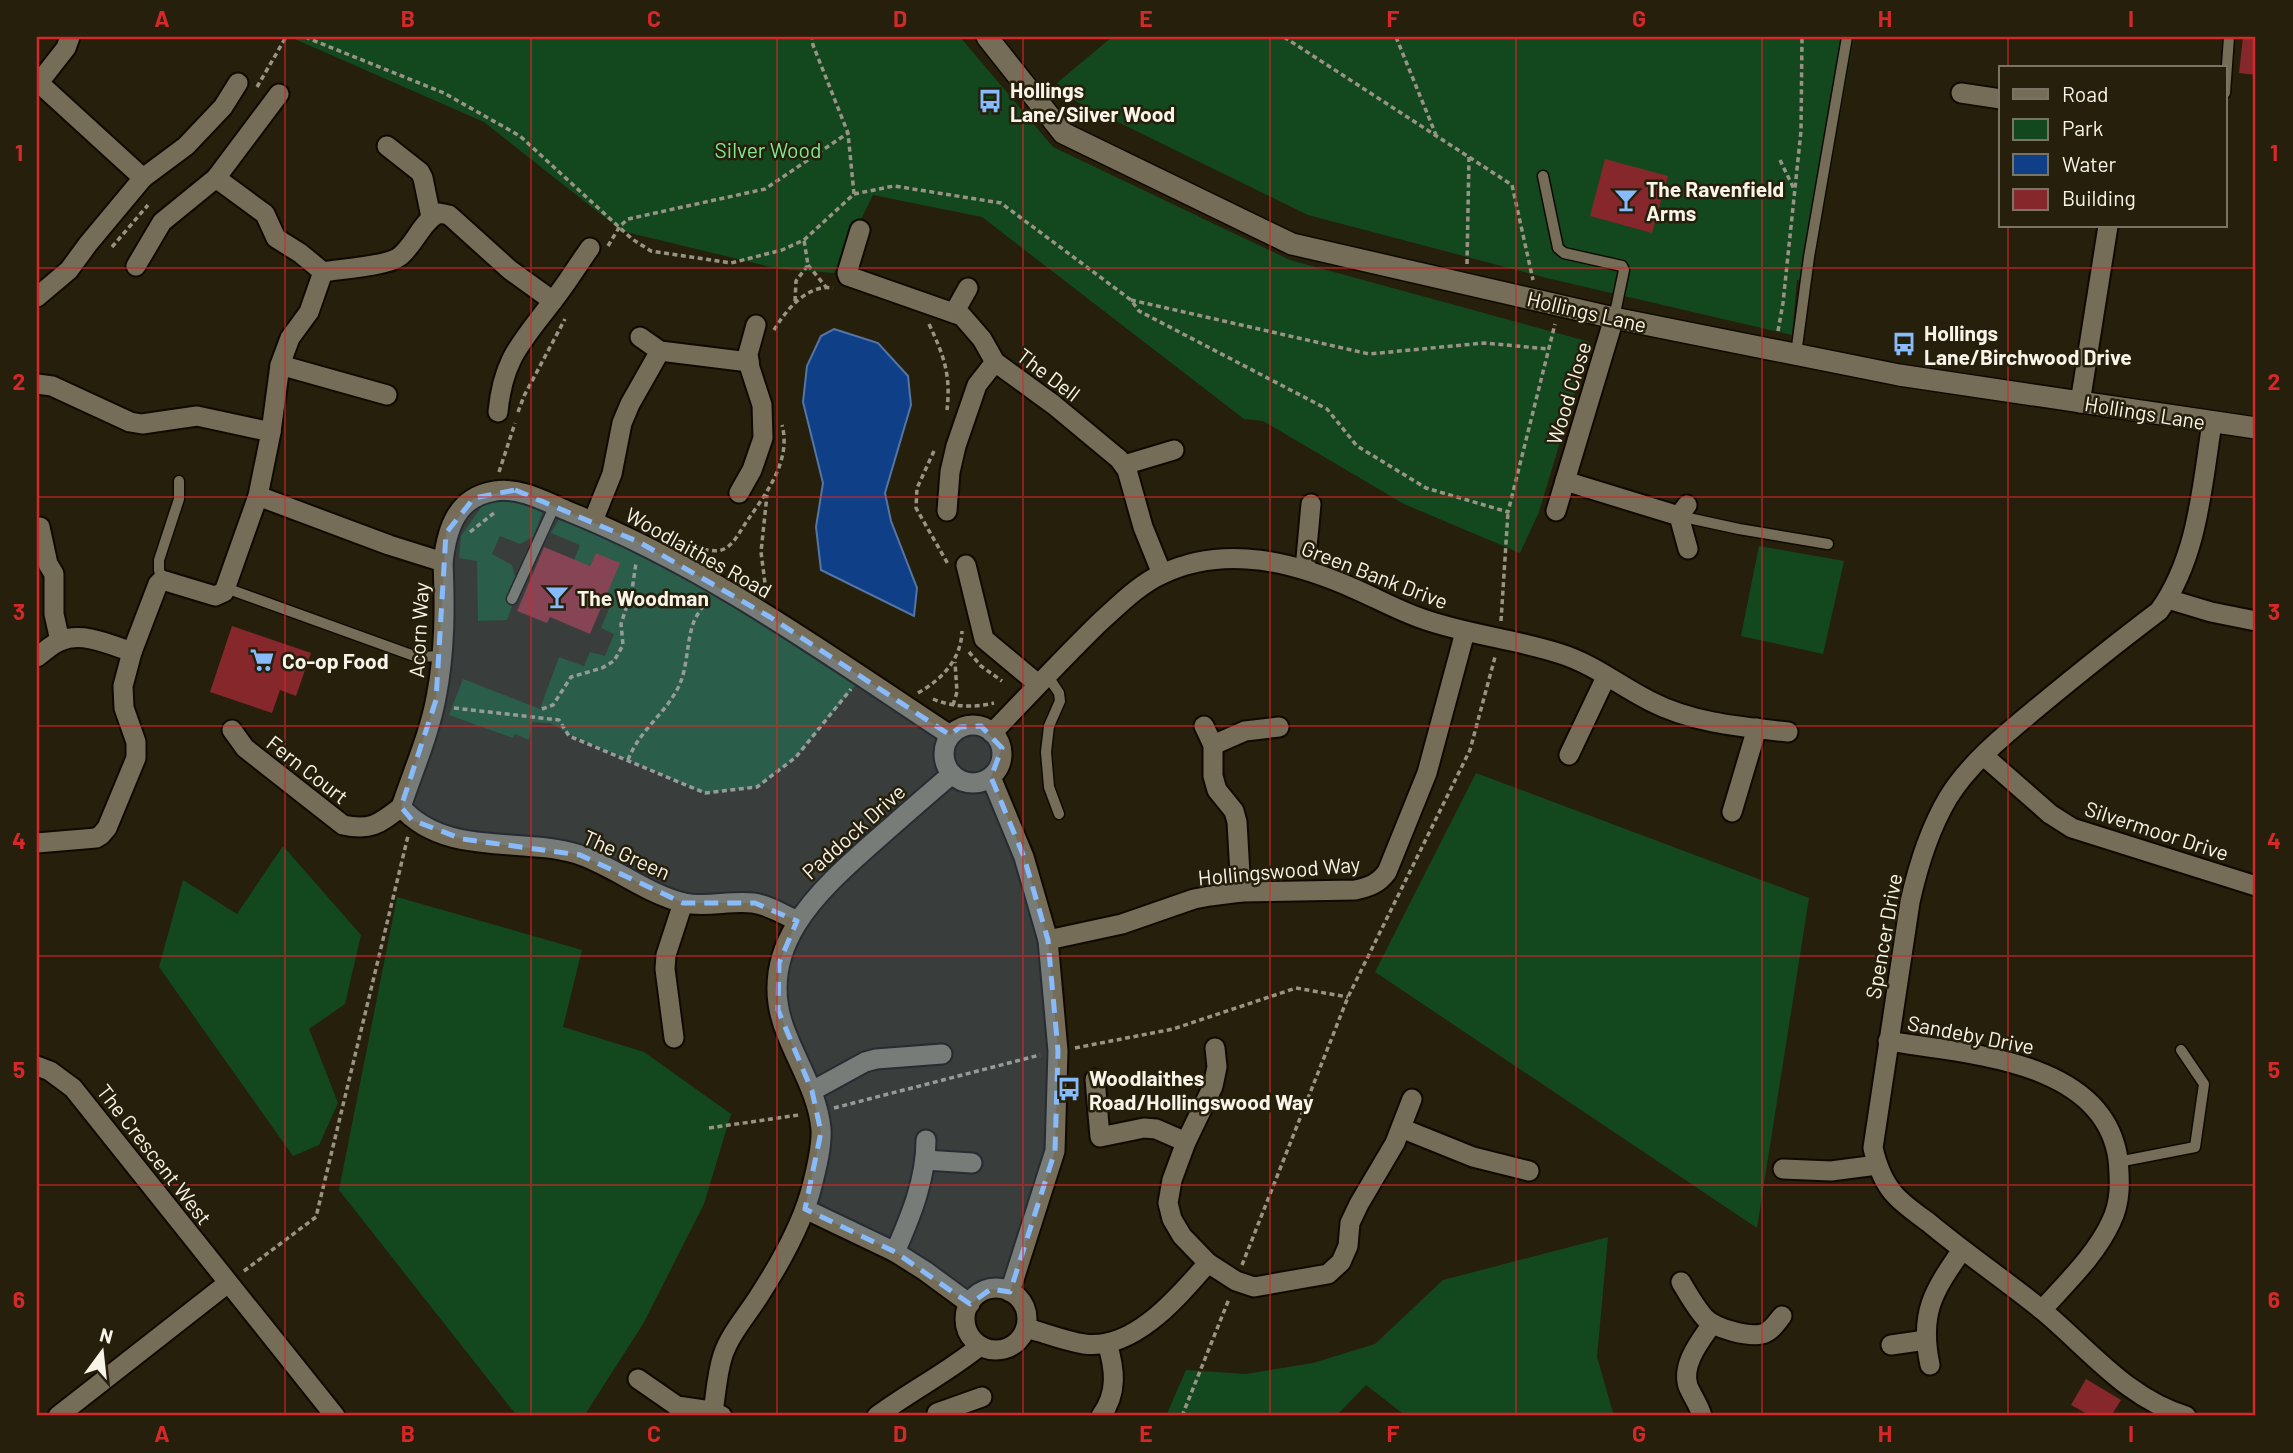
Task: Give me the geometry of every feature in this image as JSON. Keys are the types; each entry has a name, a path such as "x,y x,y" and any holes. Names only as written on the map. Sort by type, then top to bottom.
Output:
{"street":[{"path":"70,37 66,48 38,84 143,178"},
{"name":"Hollings Lane","path":"987,37 1063,133 1292,244 1614,318 1899,375 2256,428"},
{"path":"37,297 69,270 143,178 186,146 223,107 238,83"},
{"path":"1961,93 1999,99"},
{"path":"136,266 162,222 216,178 279,94"},
{"path":"387,146 420,172 431,217"},
{"path":"216,178 265,214 276,238 323,272 398,258 431,217 439,213 449,215 510,270 553,301"},
{"path":"2080,403 2109,228"},
{"name":"The Dell","path":"860,230 848,276 962,316 982,339 995,362 1055,405 1124,465"},
{"path":"498,412 500,390 519,343 598,249"},
{"path":"37,843 96,838 107,828 136,758 136,742 124,708 123,686 132,652 158,584 162,579 215,596 220,595 226,588 258,496 271,432 280,365 290,338 309,312 323,272"},
{"path":"954,313 968,288"},
{"name":"Wood Close","path":"1556,511 1614,318"},
{"path":"739,493 752,470 764,438 762,405 748,355 764,330"},
{"path":"640,337 660,351 749,362"},
{"path":"593,521 612,474 622,423 629,404 660,351"},
{"path":"947,511 950,472 956,446 977,385 995,362"},
{"path":"280,365 387,396"},
{"path":"37,384 52,386 130,422 142,424 197,416 271,432"},
{"name":"Spencer Drive","path":"2186,1416 2129,1387 2042,1310 1896,1196 1877,1165 1873,1135 1910,902 1930,833 1949,797 1984,756 2056,692 2159,611 2168,599 2187,555 2196,524 2212,423"},
{"path":"1162,574 1143,527 1124,465 1174,450"},
{"path":"1565,481 1683,510 1688,549"},
{"name":"Woodlaithes Road","path":"493,491 515,490 555,505 633,539 719,584 950,735"},
{"path":"443,562 446,533 457,513 474,498 493,491"},
{"name":"Acorn Way","path":"258,496 389,545 443,562 443,656 434,706 407,814"},
{"path":"1305,569 1311,504"},
{"path":"40,527 48,564 54,575 54,614 60,641"},
{"name":"Green Bank Drive","path":"992,733 1113,610 1140,588 1162,574 1220,558 1250,558 1288,564 1422,619 1465,632 1561,653 1670,711 1701,719 1788,732"},
{"path":"959,567 984,639 1042,680"},
{"path":"2168,599 2211,612 2256,621"},
{"name":"Hollingswood Way","path":"1048,940 1122,924 1194,899 1241,892 1355,890 1369,887 1381,880 1387,872 1427,773 1465,632"},
{"path":"37,657 60,641 75,638 91,639 132,652"},
{"path":"1569,755 1606,677"},
{"path":"971,724 981,726 998,739 1002,753 997,770 991,777 970,783 951,774 943,755 950,735 960,727 971,724"},
{"path":"1204,726 1213,745 1217,790 1234,811 1237,822 1241,892"},
{"path":"1213,745 1245,731 1279,727"},
{"path":"1732,812 1757,728"},
{"name":"Fern Court","path":"232,730 245,748 343,825 359,829 373,827 407,814"},
{"name":"Silvermoor Drive","path":"1984,756 2050,814 2072,828 2256,886"},
{"name":"Paddock Drive","path":"638,1379 677,1406 718,1414 723,1353 782,1258 805,1209 819,1148 821,1132 812,1091 778,1010 779,963 797,921 831,878 951,774"},
{"path":"991,777 1024,857 1048,940 1058,1051 1055,1151 1010,1292"},
{"name":"The Green","path":"407,814 438,832 488,845 558,849 580,855 683,903 755,903 797,921"},
{"path":"674,1038 665,969 666,955 683,903"},
{"name":"Sandeby Drive","path":"1888,1041 2013,1063 2055,1079 2085,1098 2108,1129 2116,1150 2120,1176 2118,1200 2112,1222 2098,1244 2042,1310"},
{"path":"1215,1048 1217,1068 1213,1086 1186,1142 1172,1180 1168,1203 1172,1219 1182,1236 1208,1263 1236,1281 1254,1287 1328,1274 1341,1262 1348,1246 1350,1223 1354,1213 1395,1143 1412,1099"},
{"path":"812,1091 865,1062 942,1054"},
{"name":"The Crescent West","path":"37,1066 50,1071 73,1088 335,1416"},
{"path":"1095,1079 1100,1137 1144,1128 1156,1129 1186,1142"},
{"path":"1401,1128 1473,1157 1530,1171"},
{"path":"895,1252 909,1222 925,1160 926,1140"},
{"path":"925,1160 972,1163"},
{"path":"1783,1169 1831,1171 1877,1165"},
{"path":"805,1209 895,1252 970,1304"},
{"path":"1930,1365 1925,1324 1930,1304 1940,1281 1962,1250"},
{"path":"1026,1328 1085,1344 1107,1343 1125,1337 1167,1309 1208,1263"},
{"path":"1681,1282 1703,1317 1724,1329 1761,1334 1770,1330 1782,1316"},
{"path":"58,1416 228,1283"},
{"path":"991,1289 1010,1292 1024,1307 1027,1318 1021,1338 1003,1349 993,1350 980,1346 972,1339 967,1329 965,1319 970,1304 981,1293 991,1289"},
{"path":"1702,1416 1687,1378 1695,1349 1712,1324"},
{"path":"1891,1345 1926,1340"},
{"path":"1101,1416 1108,1407 1114,1381 1114,1367 1107,1343"},
{"path":"877,1416 899,1399 955,1366 980,1346"},
{"path":"951,1412 982,1397"}],"lane":[{"path":"1796,355 1817,208 1847,37"},
{"path":"2226,79 2229,37"},
{"path":"1543,176 1558,248 1564,253 1622,266 1624,270 1614,318"},
{"path":"162,579 159,560 179,499 179,481"},
{"path":"512,598 555,505"},
{"path":"1683,510 1739,530 1828,544"},
{"path":"226,588 417,657 443,656"},
{"path":"1042,680 1059,693 1060,701 1049,726 1046,752 1049,787 1059,814"},
{"path":"2118,1162 2195,1147 2204,1084 2181,1050"}],"path":[{"path":"305,37 444,93 520,136 632,239 651,251 731,262 782,250 804,240 854,194 894,186 1001,203 1131,300 1139,311 1327,409 1357,446 1426,488 1508,512"},
{"path":"812,37 848,133 854,194"},
{"path":"1284,37 1512,185 1537,299"},
{"path":"1396,37 1436,136"},
{"path":"1774,351 1783,303 1801,131 1802,37"},
{"path":"598,249 628,219 765,189 848,133"},
{"path":"1466,284 1469,155"},
{"path":"1780,160 1795,190"},
{"path":"804,240 808,265 827,287"},
{"path":"795,301 796,281 808,265"},
{"path":"764,330 775,327 795,301 827,287 837,289"},
{"path":"1131,300 1369,354 1484,343 1549,349"},
{"path":"1182,1416 1348,997 1470,750 1499,640 1508,512 1561,305"},
{"path":"493,491 524,396 567,316"},
{"path":"920,316 929,325 944,358 949,387 947,411"},
{"path":"673,560 682,544 718,551 732,544 767,493 780,466 784,443 781,420"},
{"path":"936,446 917,488 915,508 922,522 959,567"},
{"path":"767,493 761,552 770,617"},
{"path":"467,535 478,524 500,510"},
{"path":"542,709 554,705 571,677 614,662 623,645 621,624 632,590 636,564 633,539"},
{"path":"628,760 640,735 664,711 679,687 694,620 719,584"},
{"path":"953,705 957,692 955,660 962,629"},
{"path":"893,698 919,692 932,684 955,660"},
{"path":"434,706 559,720 569,736 705,793 757,788 796,757 862,677"},
{"path":"919,692 953,705 971,706 998,702"},
{"path":"228,1283 316,1217 407,814"},
{"path":"709,1128 818,1112 1058,1051 1173,1028 1296,988 1348,997"}],"highlighted area":[{"path":"515,490 537,497 639,542 770,617 950,735 960,727 981,726 1002,748 991,777 1024,857 1048,940 1058,1051 1055,1151 1010,1292 991,1289 970,1304 895,1252 805,1209 821,1132 812,1091 778,1010 779,963 797,921 755,903 683,903 580,855 462,839 412,820 401,807 436,700 446,533 474,498"}],"green space":[{"name":"Silver Wood","path":"290,37 960,37 1053,147 1290,260 1590,342 1539,512 1520,553 1404,504 1263,421 1244,419 982,217 873,195 834,273 779,269 622,231 484,122"},
{"path":"1112,37 1854,37 1811,281 1797,280 1792,335 1551,279 1308,215 1075,101 1057,83"},
{"path":"515,490 545,506 533,537 520,544 500,536 492,554 512,565 518,589 507,620 478,621 477,561 459,558 461,536 482,506"},
{"path":"565,509 862,677 796,757 757,787 705,793 573,736 550,723 532,722 529,740 515,734 513,738 449,715 463,679 540,709 559,657 584,666 590,652 605,656 614,634 601,628 611,604 604,600 619,563 596,553 590,566 574,560 580,545 551,533"},
{"path":"1759,546 1844,561 1823,654 1741,636"},
{"path":"1476,773 1809,898 1757,1228 1375,972"},
{"path":"283,846 361,935 345,1004 309,1029 338,1103 319,1145 293,1156 159,967 183,880 237,914"},
{"path":"397,897 582,950 563,1027 644,1052 731,1114 704,1204 643,1324 584,1416 517,1416 339,1190"},
{"path":"1608,1237 1597,1357 1614,1416 1406,1416 1366,1385 1336,1416 1166,1416 1186,1370 1246,1374 1313,1363 1375,1344 1443,1280"}],"water":[{"path":"834,329 878,343 908,376 911,405 885,493 891,521 917,588 914,616 821,570 816,527 823,483 803,402 807,366 821,336"}],"building":[{"path":"2243,37 2256,37 2256,75 2239,73"},
{"path":"1605,159 1668,176 1652,233 1590,216"},
{"path":"544,547 590,566 596,553 620,563 590,634 550,617 547,623 517,611"},
{"path":"232,626 311,653 296,696 280,690 272,713 210,692"},
{"path":"2086,1379 2121,1400 2111,1416 2091,1416 2071,1405"}],"place":[{"name":"Hollings Lane/Silver Wood","path":"990,101"},
{"name":"The Ravenfield Arms","path":"1626,200"},
{"name":"Hollings Lane/Birchwood Drive","path":"1904,344"},
{"name":"The Woodman","path":"557,597"},
{"name":"Co-op Food","path":"262,660"},
{"name":"Woodlaithes Road/Hollingswood Way","path":"1069,1089"}]}
